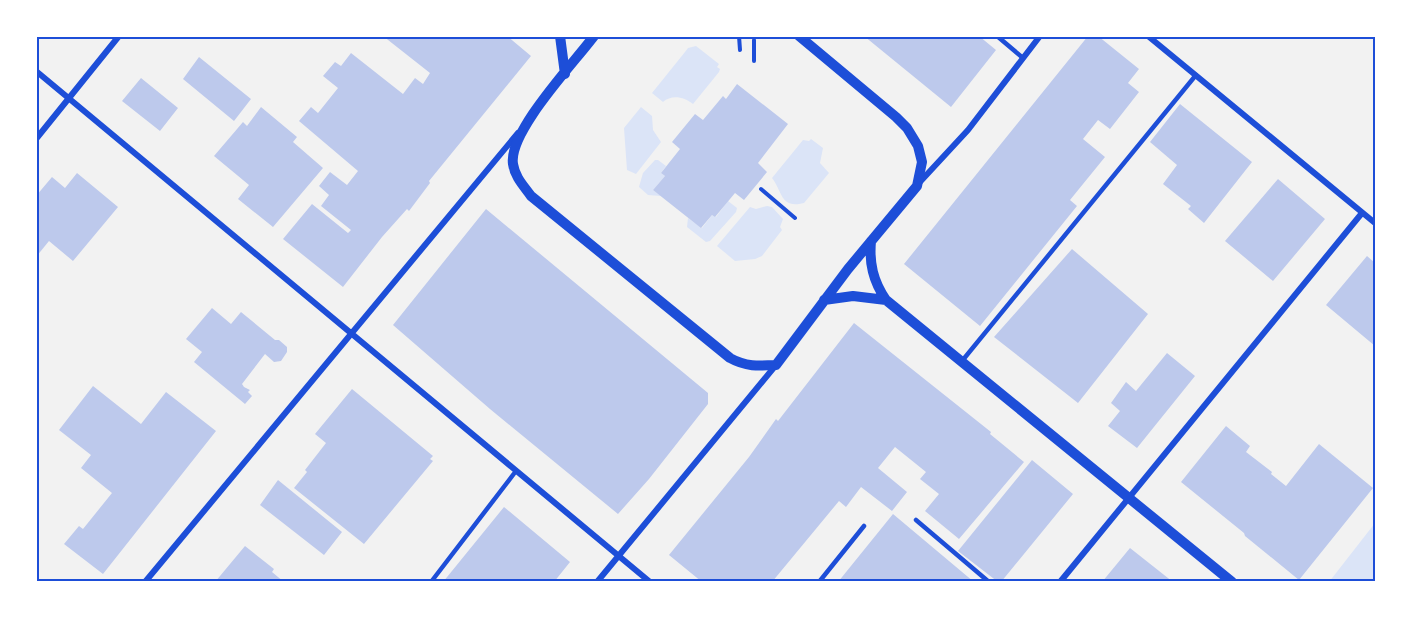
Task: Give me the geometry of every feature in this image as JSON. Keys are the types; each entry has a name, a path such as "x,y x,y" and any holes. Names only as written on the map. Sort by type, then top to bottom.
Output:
{"street":[{"path":"36,139 119,36"},
{"path":"560,36 565,74"},
{"path":"145,582 524,126 594,36"},
{"path":"799,36 907,128 918,146 922,162 916,186"},
{"path":"597,582 776,365 871,240 916,186 968,130 1040,36"},
{"path":"1148,36 1375,223"},
{"path":"36,71 650,582"},
{"path":"524,126 515,146 512,162 517,178 531,196 730,358 740,364 750,366 776,365"},
{"path":"1060,582 1362,213"},
{"path":"871,240 869,257 872,270 877,286 886,300 1232,582"},
{"path":"824,300 853,296 886,300"}],"lane":[{"path":"997,36 1023,58"},
{"path":"961,363 1196,75"},
{"path":"431,582 516,471"},
{"path":"916,520 989,582"},
{"path":"819,582 864,526"}],"path":[{"path":"739,36 740,50"},
{"path":"754,40 754,60"},
{"path":"760,189 795,218"}],"shaded area":[{"path":"696,46 719,64 717,67 720,69 719,72 693,104 678,97 663,102 652,93 688,48"},
{"path":"641,107 652,116 653,130 661,142 636,174 627,170 624,128"},
{"path":"811,139 823,148 820,163 829,173 804,203 790,204 783,198 772,178 803,140"},
{"path":"655,160 666,166 661,173 665,176 653,190 661,196 648,195 639,187 643,173"},
{"path":"728,201 737,208 736,212 710,241 706,242 687,227 688,218 702,228 712,215 716,217"},
{"path":"750,207 756,209 772,207 783,219 780,227 782,230 762,256 735,261 717,246"},
{"path":"1375,523 1375,582 1329,582"}],"building":[{"path":"383,36 507,36 531,56 429,181 430,183 409,211 407,209 382,237 343,287 283,239 312,204 348,233 351,230 321,206 329,195 319,186 330,172 347,185 358,171 299,121 311,107 318,113 338,88 323,76 335,62 341,66 351,53 403,94 415,78 423,84 430,73"},
{"path":"864,36 979,36 996,50 951,107"},
{"path":"1088,36 1098,36 1139,69 1128,83 1139,92 1110,129 1098,120 1083,139 1105,157 1070,200 1077,206 980,326 904,264"},
{"path":"199,57 251,99 234,121 183,79"},
{"path":"141,78 178,108 160,131 122,101"},
{"path":"737,84 788,124 758,163 767,172 744,200 735,193 715,217 712,215 701,228 653,190 665,176 661,173 680,149 672,142 695,114 703,120 723,96 726,99"},
{"path":"1180,104 1252,162 1204,223 1188,209 1191,206 1163,184 1177,165 1150,142"},
{"path":"261,107 297,137 293,142 323,168 273,227 238,199 249,185 214,156 243,122 247,126"},
{"path":"77,173 118,207 73,261 49,241 36,257 36,196 52,177 65,188"},
{"path":"1278,179 1325,219 1273,281 1225,241"},
{"path":"486,209 708,393 708,404 649,479 618,514 490,409 393,325"},
{"path":"1072,249 1148,314 1078,403 994,337"},
{"path":"1367,256 1375,263 1375,346 1326,305"},
{"path":"212,308 231,324 241,312 287,347 287,352 281,361 274,362 265,354 242,384 250,390 248,392 252,396 245,404 194,362 202,352 186,339"},
{"path":"854,323 991,432 990,434 1024,462 959,539 925,511 939,494 920,479 926,472 895,447 878,468 907,492 892,511 861,487 846,507 839,501 772,582 702,582 669,555"},
{"path":"1167,353 1195,376 1137,448 1108,426 1120,411 1111,403 1126,382 1136,391"},
{"path":"93,386 141,424 166,392 216,431 103,574 64,544 79,526 83,529 112,493 81,468 91,455 59,430"},
{"path":"352,389 433,456 430,459 433,461 364,544 294,488 326,443 315,434"},
{"path":"1226,426 1250,446 1246,452 1286,486 1319,444 1373,488 1299,580 1181,482"},
{"path":"1032,460 1073,494 1001,582 998,582 958,551"},
{"path":"278,480 342,532 324,555 260,505"},
{"path":"504,507 570,562 554,582 443,582"},
{"path":"893,514 974,582 838,582"},
{"path":"245,546 274,569 272,572 284,582 215,582"},
{"path":"1130,548 1173,582 1102,582"}]}
